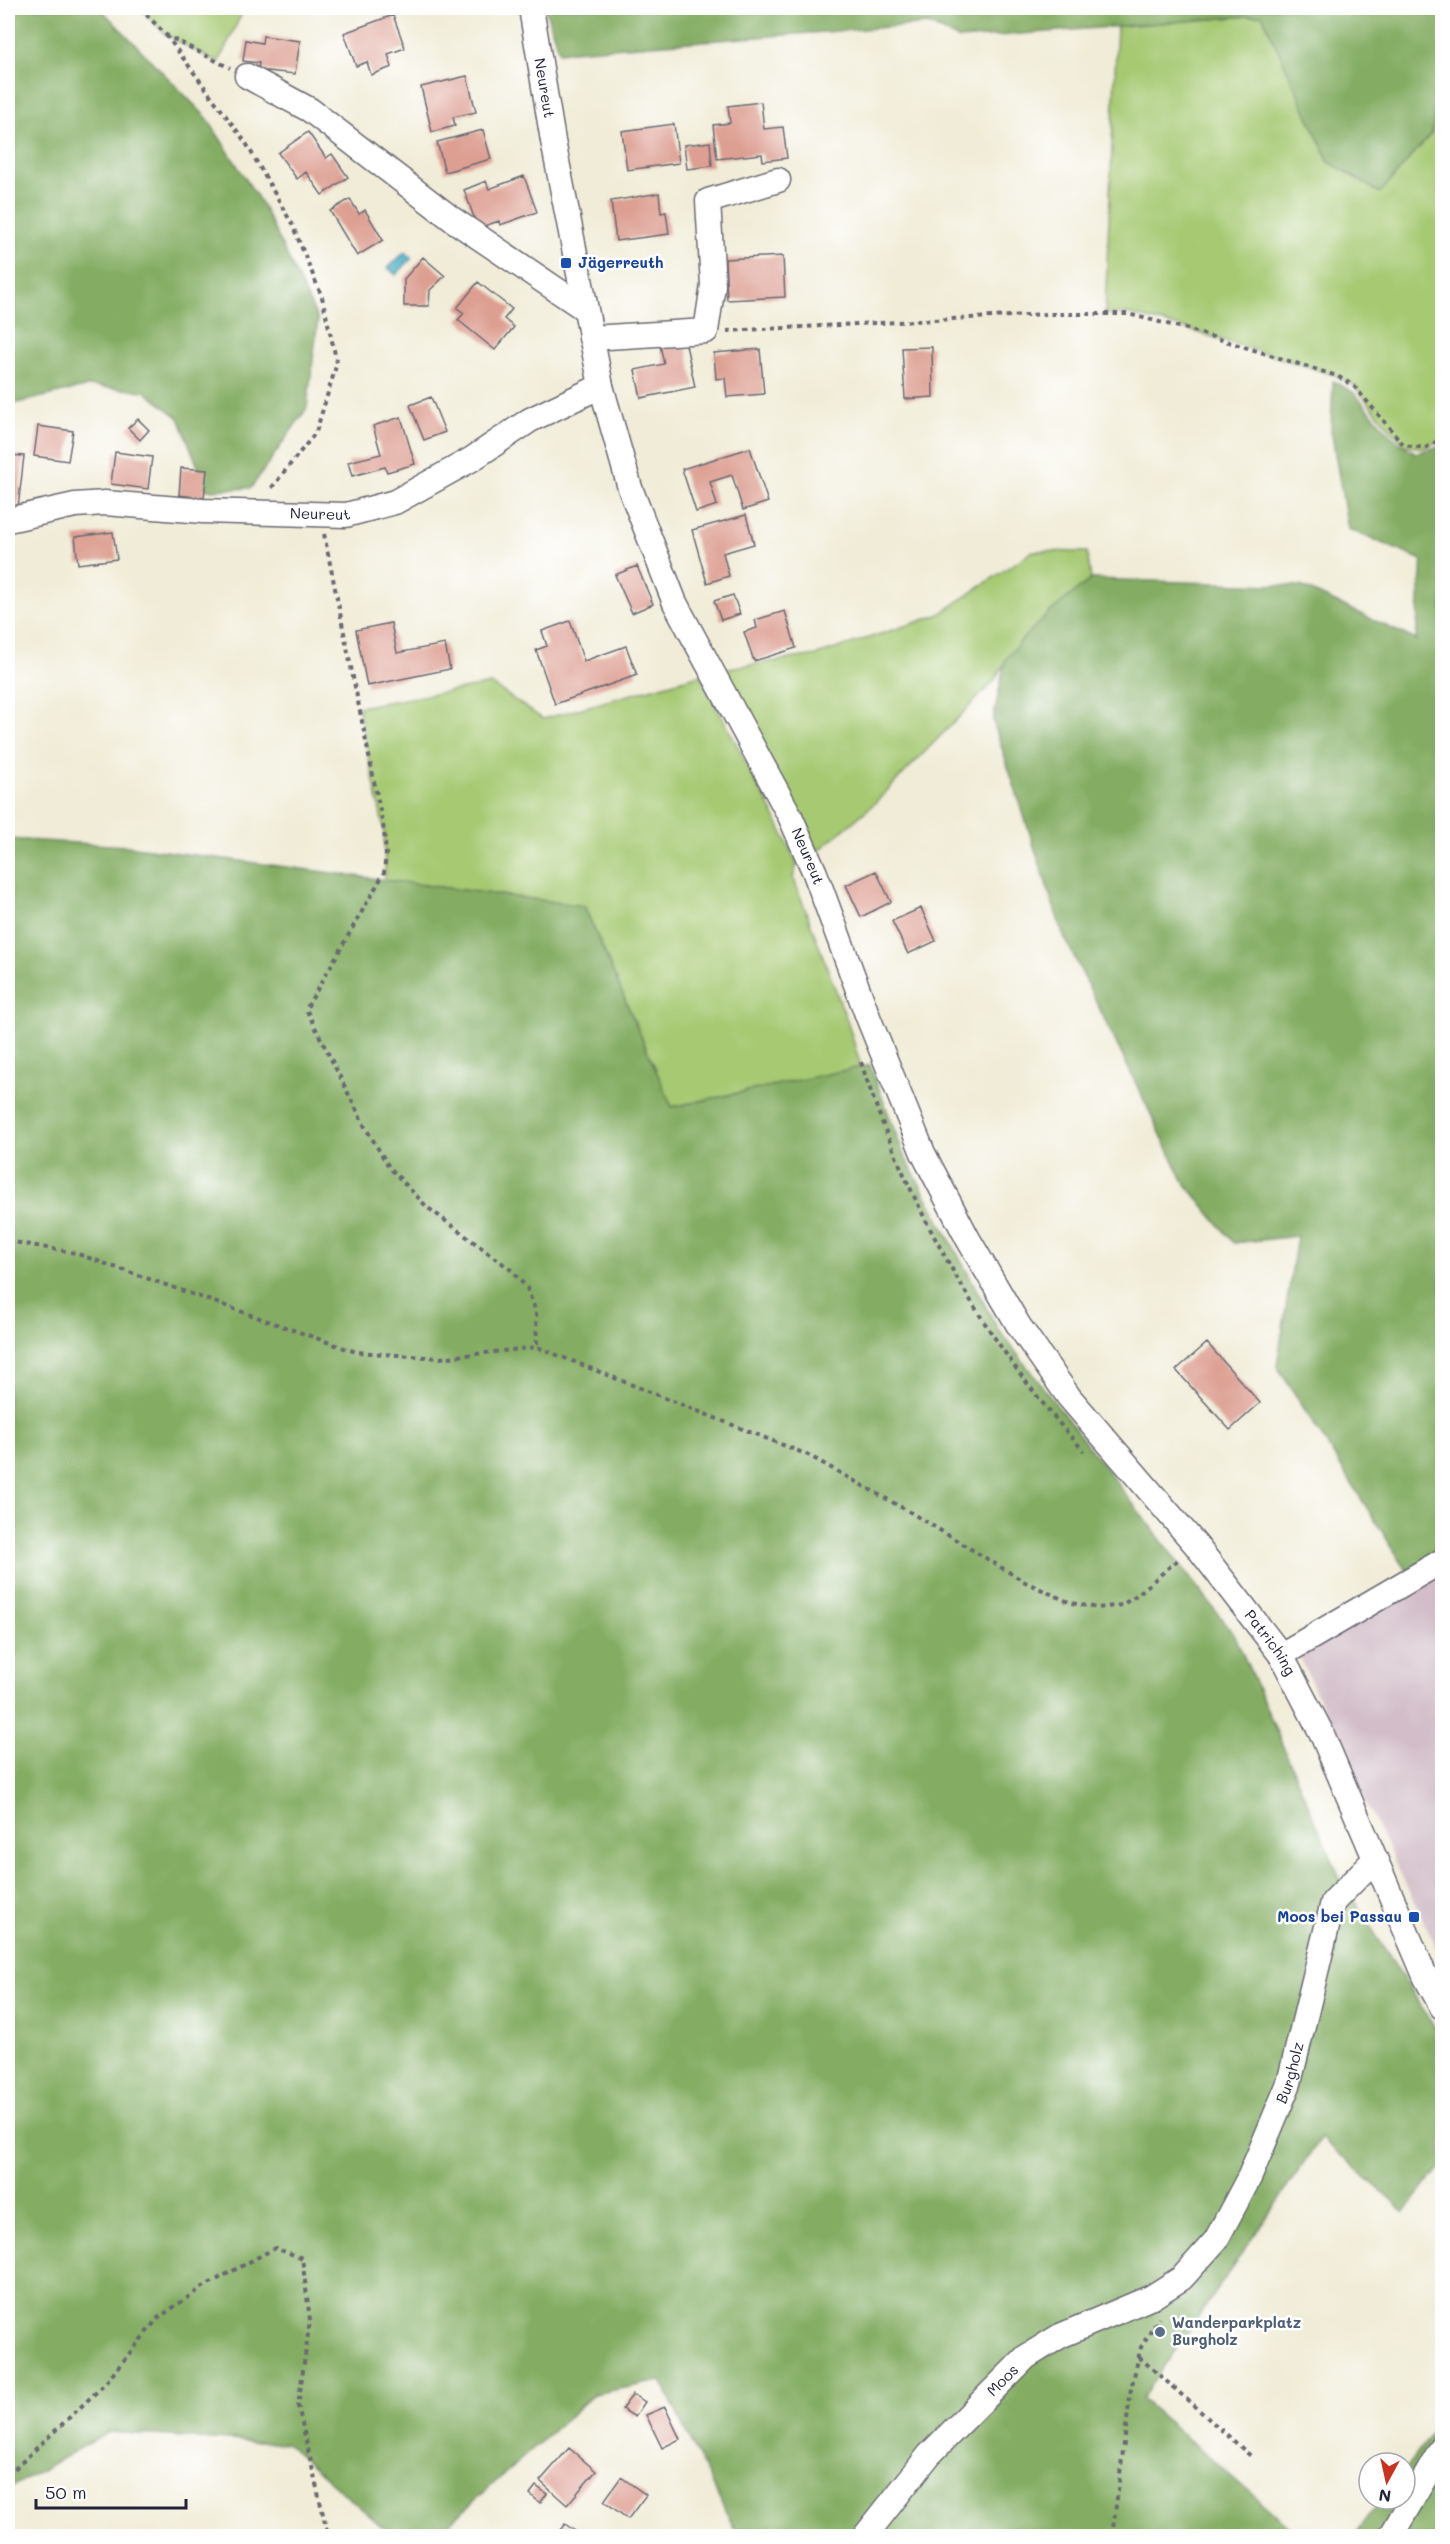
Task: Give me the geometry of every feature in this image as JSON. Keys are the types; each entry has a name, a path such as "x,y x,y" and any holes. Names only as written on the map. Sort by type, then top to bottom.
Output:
{"street":[{"name":"Neureut","path":"531,8 553,141 601,387 630,488 675,603 790,816 815,873 868,1017 922,1153 968,1239 1019,1326"},
{"path":"247,76 310,110 452,219 585,309"},
{"path":"591,338 706,330 713,285 708,201 778,180"},
{"name":"Neureut","path":"8,520 75,505 105,503 346,515 395,502 472,459 531,420 601,387"},
{"name":"Patriching","path":"1019,1326 1069,1397 1196,1545 1281,1655 1321,1732 1375,1859 1434,1973 1443,2007"},
{"path":"1281,1655 1443,1561"},
{"name":"Burgholz","path":"1182,2278 1216,2240 1250,2176 1289,2083 1333,1902 1375,1859"},
{"name":"Moos","path":"865,2536 929,2455 1026,2358 1060,2336 1152,2297 1182,2278"},
{"path":"1391,2536 1443,2448"}],"path":[{"path":"140,8 166,35 246,143 292,224 322,297 337,363 316,432 252,512"},
{"path":"166,35 247,76"},
{"path":"706,330 1047,314 1128,314 1187,329 1337,376 1354,386 1404,445 1425,448 1443,439"},
{"path":"320,515 384,831 386,854 384,873 372,897 306,1009 364,1125 389,1167 427,1207 510,1269 527,1288 536,1312 537,1347"},
{"path":"8,1241 75,1253 356,1352 440,1358 537,1347 808,1455 910,1512 1025,1582 1071,1603 1098,1608 1122,1605 1196,1545"},
{"path":"8,2475 104,2385 158,2318 204,2288 275,2248 302,2258 310,2320 298,2406 328,2536"},
{"path":"1112,2536 1131,2389 1141,2348 1165,2308"},
{"path":"1139,2357 1253,2458"}],"shaded area":[{"path":"1442,1550 1442,1958 1365,1801 1295,1646"}],"green space":[{"path":"8,8 100,8 207,118 263,206 318,320 307,408 251,488 207,490 179,418 144,391 89,386 8,405"},
{"path":"140,8 239,8 242,13 218,63 166,35"},
{"path":"545,8 1442,8 1442,43 1432,133 1380,193 1329,162 1262,15 959,39 928,24 559,52"},
{"path":"1263,15 1329,162 1432,133 1442,43 1442,439 1425,448 1404,445 1354,386 1337,376 1187,329 1128,314 1105,314 1117,26"},
{"path":"1333,381 1353,392 1397,442 1416,453 1442,446 1442,1550 1407,1571 1277,1366 1297,1236 1234,1243 1184,1182 1062,932 993,721 1005,660 1025,636 1051,611 1091,579 1301,586 1416,640 1422,560 1348,529 1331,430"},
{"path":"1033,551 1087,552 1091,579 1050,613 1025,638 994,681 874,804 817,852 721,669 817,655 938,615"},
{"path":"700,675 774,815 797,864 793,877 848,1023 861,1067 672,1107 584,906 385,880 384,830 358,707 491,684 543,719"},
{"path":"8,839 127,846 584,906 672,1107 870,1065 904,1155 998,1329 1235,1636 1341,1880 1442,2039 1442,2165 1405,2212 1321,2138 1142,2399 1300,2536 738,2536 661,2381 594,2394 435,2536 393,2536 287,2444 109,2432 8,2489"},
{"path":"1442,2419 1442,2536 1354,2536 1373,2511 1417,2511 1417,2453"}],"water":[{"path":"405,252 412,258 396,275 388,268"}],"building":[{"path":"393,15 405,48 388,54 392,67 371,75 367,62 356,66 344,33"},
{"path":"263,36 300,41 295,74 258,70 259,63 243,61 246,40 262,43"},
{"path":"467,76 476,112 453,117 455,126 432,132 421,87"},
{"path":"761,102 764,129 783,127 787,158 763,161 762,154 717,159 713,125 730,123 728,106"},
{"path":"674,124 679,163 627,170 622,131"},
{"path":"483,130 491,159 445,172 437,142"},
{"path":"308,132 326,158 332,154 348,177 322,195 306,172 297,179 278,153"},
{"path":"710,142 712,166 687,169 684,145"},
{"path":"524,176 537,212 500,225 499,221 478,228 464,190 486,181 489,189"},
{"path":"659,193 661,213 666,212 669,234 616,241 611,201"},
{"path":"350,199 359,214 365,210 383,240 357,256 330,211"},
{"path":"783,256 785,297 727,300 725,259"},
{"path":"423,257 445,276 430,290 429,306 404,306 404,279"},
{"path":"478,282 512,309 504,319 514,327 495,350 458,320 464,313 457,308"},
{"path":"685,340 695,387 641,398 635,370 664,364 660,345"},
{"path":"932,347 933,397 905,399 902,348"},
{"path":"760,349 764,394 727,397 725,378 716,379 714,353"},
{"path":"431,397 445,432 424,440 410,405"},
{"path":"401,417 415,464 387,472 385,467 352,476 348,462 381,454 373,426"},
{"path":"138,419 149,430 140,440 128,428"},
{"path":"38,426 73,431 68,461 34,456"},
{"path":"750,448 768,502 743,510 732,475 710,482 717,505 696,512 682,469"},
{"path":"115,452 152,457 148,489 111,484"},
{"path":"8,455 24,456 18,508 8,506"},
{"path":"181,468 207,470 204,498 179,495"},
{"path":"746,515 754,544 723,553 729,576 707,583 692,530"},
{"path":"113,532 117,559 78,564 75,537"},
{"path":"637,566 653,604 632,613 615,575"},
{"path":"733,595 740,614 721,620 714,601"},
{"path":"785,611 796,648 754,661 744,632 757,628 755,620"},
{"path":"570,621 584,661 626,646 637,675 555,704 536,650 547,646 542,631"},
{"path":"391,623 397,653 445,644 450,669 367,686 356,630"},
{"path":"876,871 891,902 861,917 846,885"},
{"path":"921,908 936,941 908,954 892,921"},
{"path":"1207,1343 1260,1403 1230,1430 1176,1370"},
{"path":"633,2394 645,2402 635,2417 622,2409"},
{"path":"665,2407 680,2439 662,2448 646,2415"},
{"path":"569,2448 596,2471 567,2505 540,2481"},
{"path":"621,2477 646,2495 628,2519 604,2501"},
{"path":"536,2486 547,2494 540,2503 530,2494"},
{"path":"565,2524 582,2536 555,2536"}],"place":[{"name":"Jägerreuth","path":"566,263"},
{"name":"Moos bei Passau","path":"1414,1917"},
{"name":"Wanderparkplatz Burgholz","path":"1160,2332"}]}
